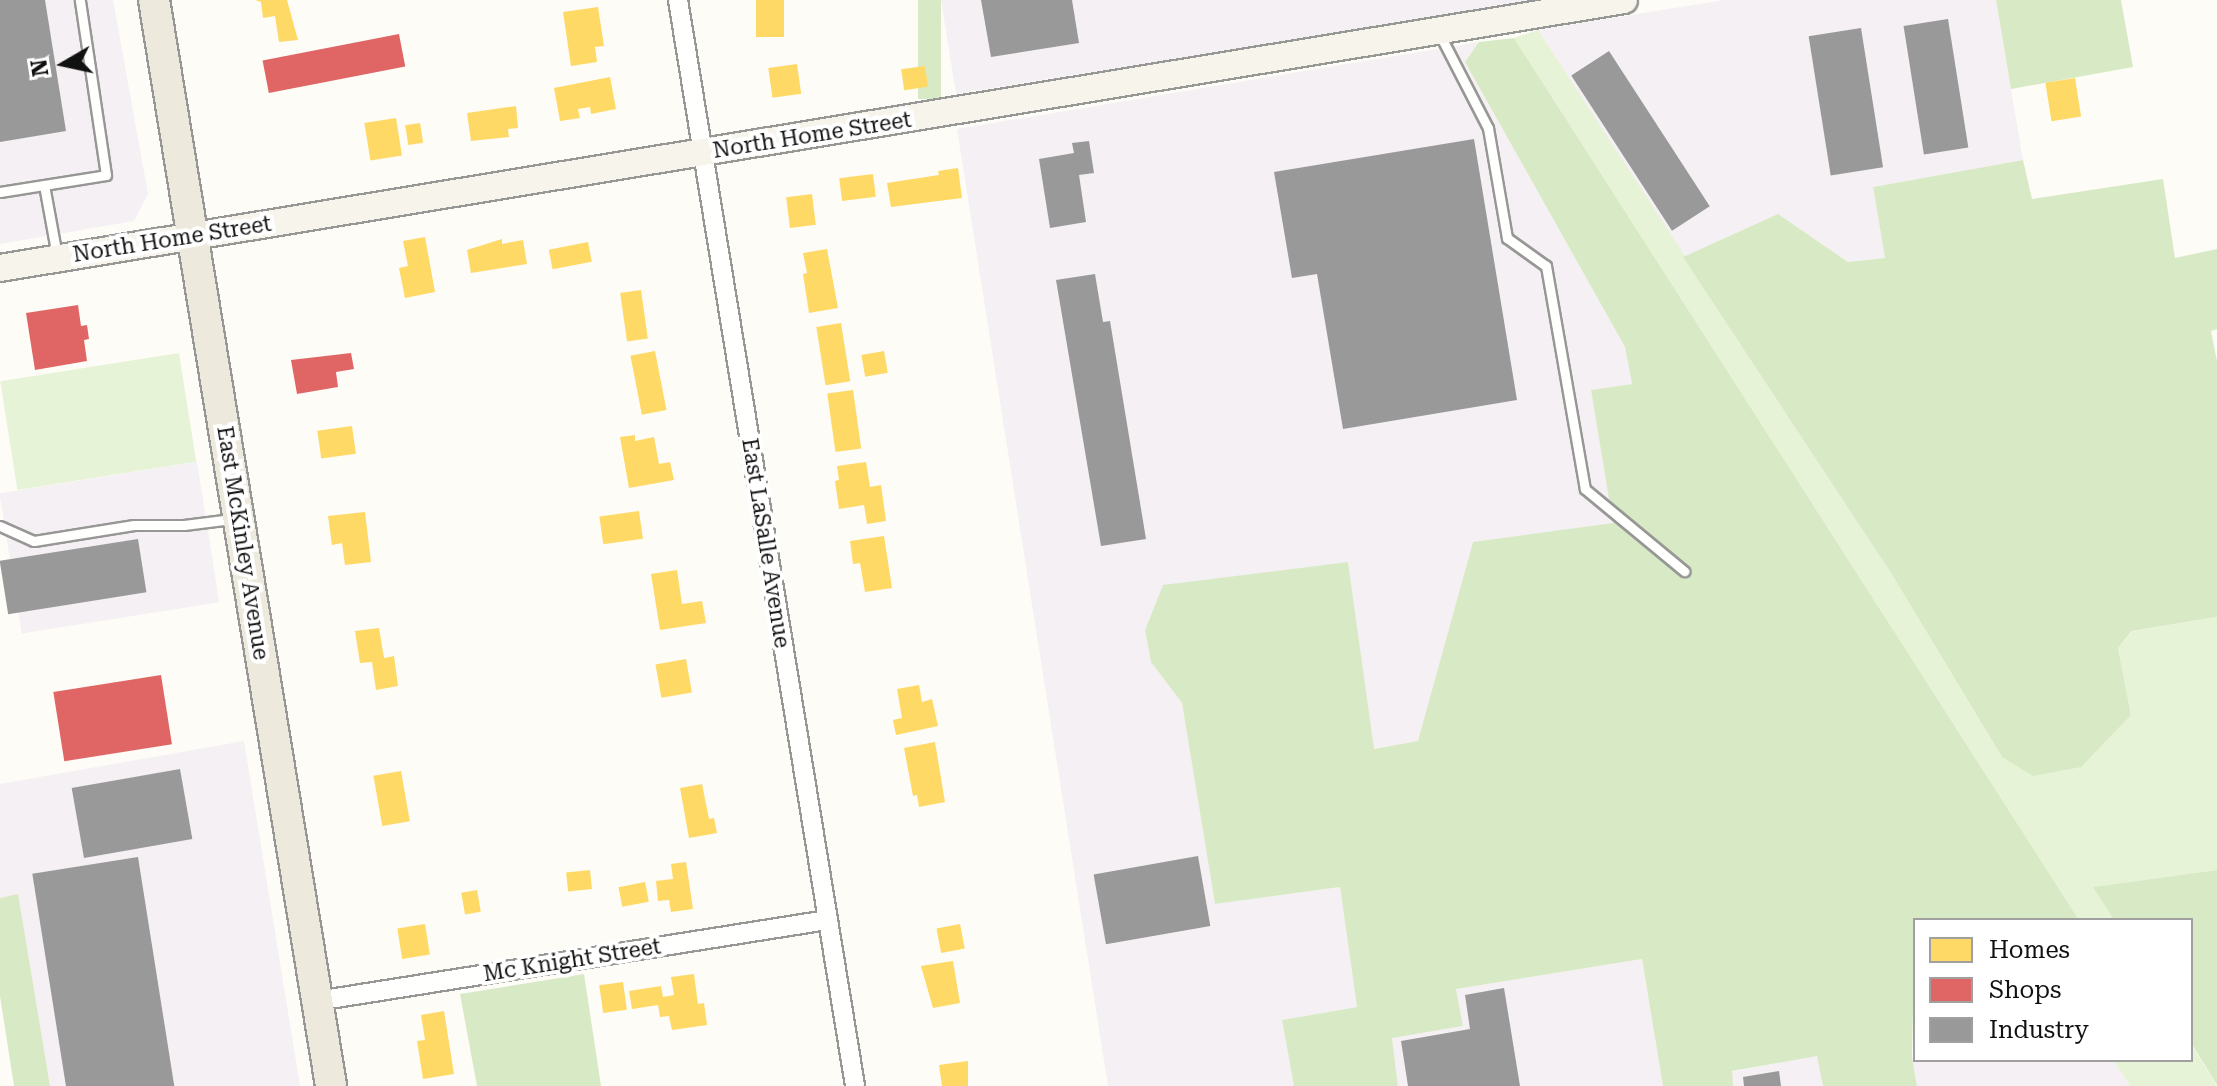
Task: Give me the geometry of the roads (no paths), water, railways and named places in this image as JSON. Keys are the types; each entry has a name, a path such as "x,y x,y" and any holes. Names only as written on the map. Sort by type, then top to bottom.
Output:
{"main road":[{"name":"East McKinley Avenue","path":"154,0 331,1086"}],"street":[{"name":"East LaSalle Avenue","path":"678,0 855,1086"},
{"name":"North Home Street","path":"0,268 1624,0"},
{"name":"Mc Knight Street","path":"317,1001 827,920"}],"lane":[{"path":"0,192 106,175 80,0"},
{"path":"1438,32 1488,128 1507,238 1546,266 1585,489 1684,571"},
{"path":"44,185 58,258"},
{"path":"0,526 34,541 134,525 184,525 240,518"}]}
